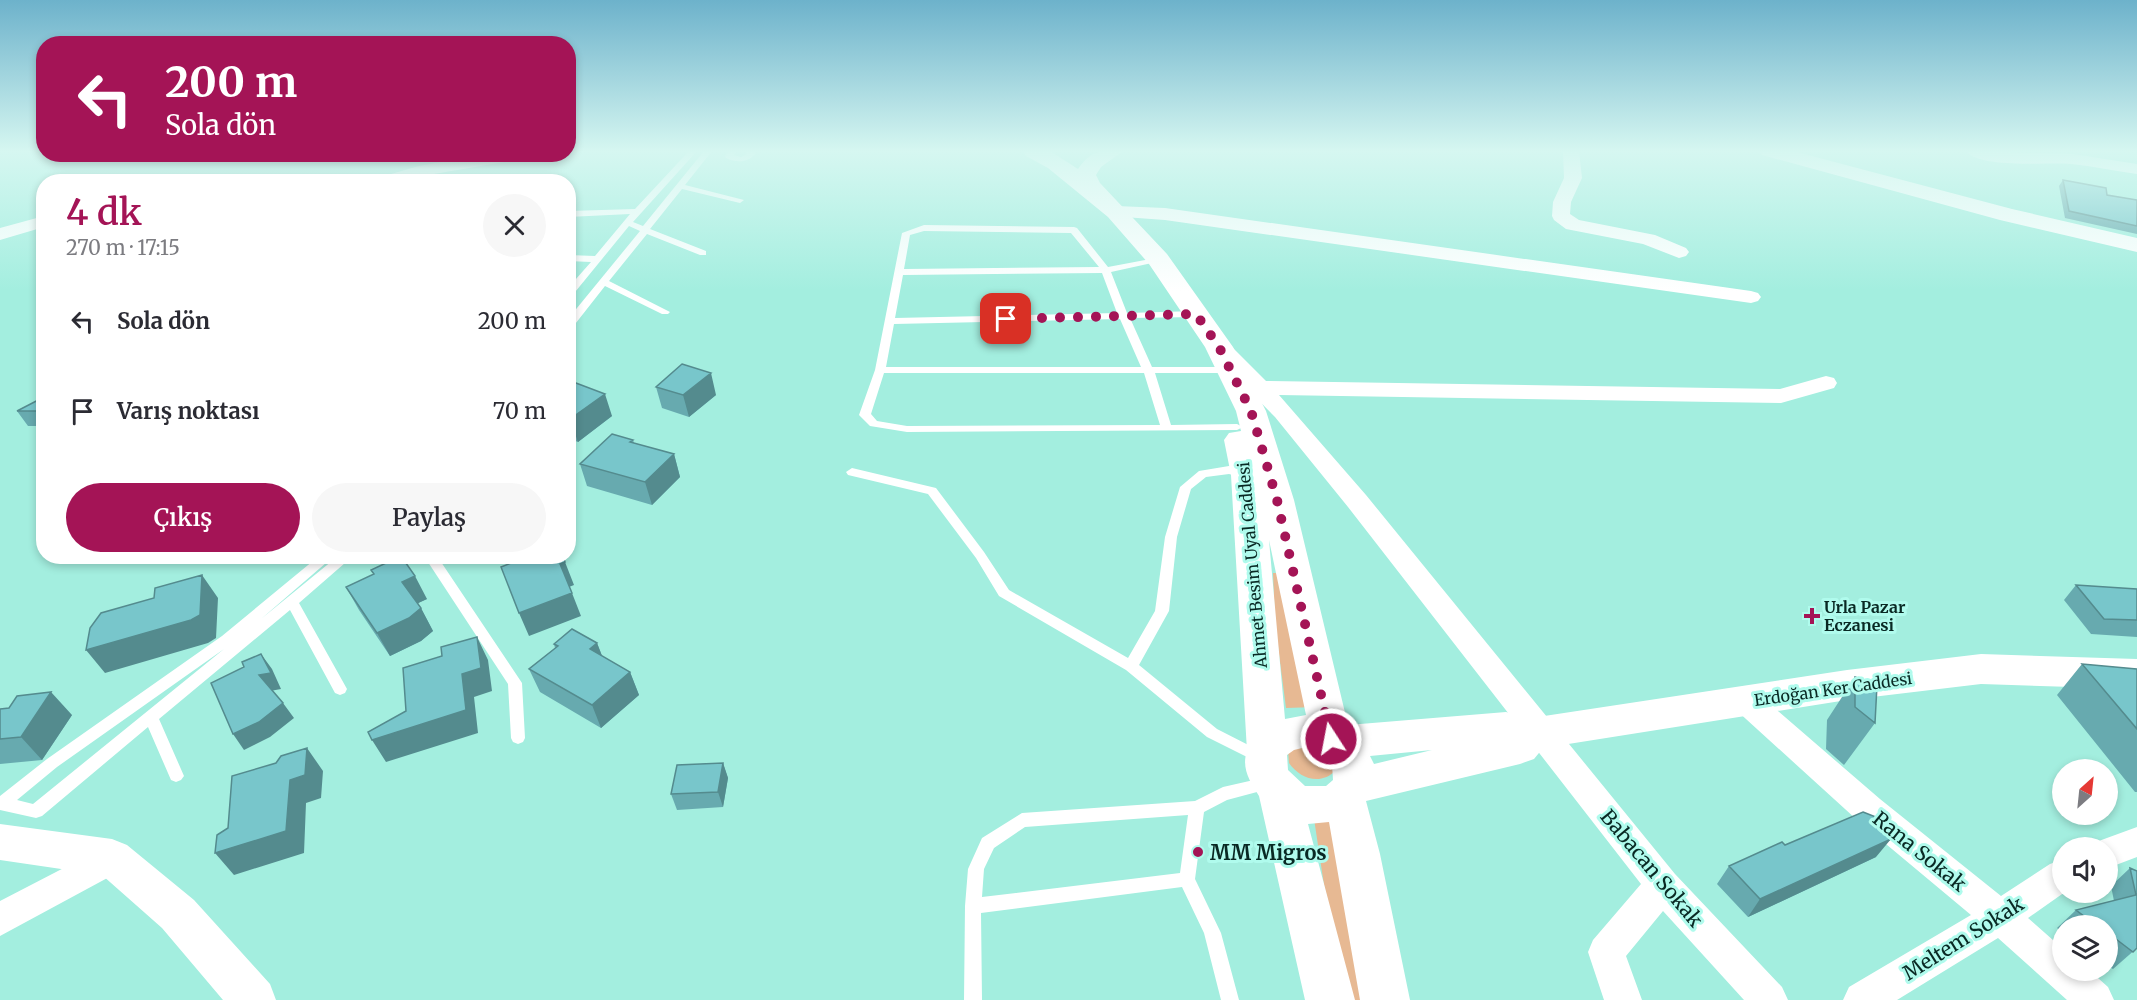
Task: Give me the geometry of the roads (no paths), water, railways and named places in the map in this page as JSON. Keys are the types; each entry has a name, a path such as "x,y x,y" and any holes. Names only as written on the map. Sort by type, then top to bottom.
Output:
{"main road":[{"path":"1098,198 1111,208"},
{"path":"1101,198 1111,208"},
{"path":"1110,198 1111,208"},
{"name":"Ahmet Besim Uyal Caddesi","path":"1111,208 1158,259 1196,314 1251,411 1277,500 1334,741"},
{"name":"Ahmet Besim Uyal Caddesi","path":"1222,359 1247,475 1270,771 1330,1000"},
{"name":"Erdoğan Ker Caddesi","path":"1334,741 1506,728 1535,733 1847,685 1981,669 2137,674"},
{"path":"1348,792 1332,803 1319,806 1291,800 1270,771 1273,741 1294,732 1319,733 1334,741 1347,752 1353,763 1355,775 1348,792 1385,1000"},
{"name":"Erdoğan Ker Caddesi","path":"1348,792 1520,747 1535,733"}],"street":[{"path":"1564,198 1561,216 1573,225 1648,239 1679,252"},
{"path":"1943,198 2137,245"},
{"path":"1111,208 1751,297"},
{"path":"0,234 36,223"},
{"name":"Babacan Sokak","path":"1222,359 1259,388 1283,412 1357,501 1535,733 1663,885 1769,1000"},
{"path":"1259,388 1781,396 1826,383"},
{"name":"Rana Sokak","path":"1746,701 1868,809 2000,916 2095,1000"},
{"path":"0,842 112,858 178,914 253,1000"},
{"path":"2118,849 2137,842"},
{"path":"0,919 112,858"},
{"name":"Meltem Sokak","path":"1862,1000 2052,882"},
{"path":"1623,1000 1606,952 1663,885"}],"lane":[{"path":"576,286 649,198"},
{"path":"576,316 671,198"},
{"path":"730,198 740,200"},
{"path":"576,214 637,211"},
{"path":"627,223 703,253"},
{"path":"1167,428 1149,372 1106,270 1074,230 924,228 906,233 880,370 865,415 874,424 907,429 1167,428 1237,427"},
{"path":"576,259 598,260"},
{"path":"898,272 1106,270 1158,259"},
{"path":"604,282 664,312"},
{"path":"888,321 1196,314"},
{"path":"880,370 1149,372 1222,359"},
{"path":"1131,666 1162,611 1171,537 1186,487 1203,474 1229,470 1247,475"},
{"path":"852,472 932,491 980,555 1004,593 1131,666 1212,733 1270,771"},
{"path":"318,564 227,640 52,763 2,804 36,811 337,564"},
{"path":"435,564 515,683 518,738"},
{"path":"292,602 340,689"},
{"path":"151,717 176,776"},
{"path":"973,1000 973,906 976,869 988,843 1022,820 1197,808 1270,771"},
{"path":"1197,808 1187,879 1212,933 1230,1000"},
{"path":"973,906 1187,879"}],"place":[{"name":"Urla Pazar Eczanesi","path":"1812,616"},
{"name":"MM Migros","path":"1198,852"}]}
